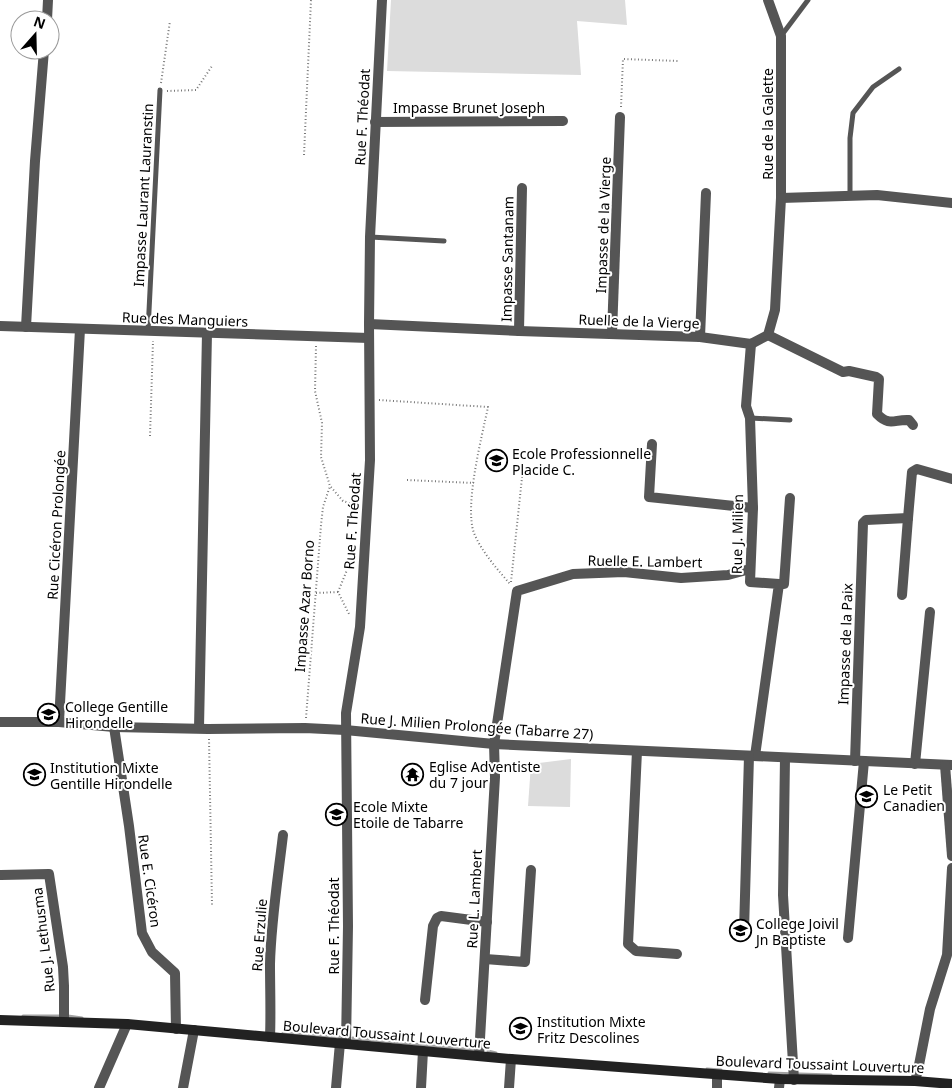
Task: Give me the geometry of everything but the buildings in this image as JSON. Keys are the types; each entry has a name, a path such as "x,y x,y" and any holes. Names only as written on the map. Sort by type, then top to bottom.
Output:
{"main road":[{"name":"Boulevard Toussaint Louverture","path":"0,1020 127,1024 511,1059 717,1074 779,1084 794,1074 853,1085 915,1081 952,1084"}],"street":[{"name":"Rue F. Théodat","path":"336,1088 343,1044 348,926 345,730 360,627 368,510 370,460 368,324 370,237 382,0"},
{"name":"Rue de la Galette","path":"768,0 781,36 781,198 877,195 952,203"},
{"path":"26,327 35,161 43,60"},
{"name":"Impasse de la Vierge","path":"612,333 620,117"},
{"name":"Impasse Brunet Joseph","path":"375,122 563,121"},
{"name":"Impasse Santanam","path":"519,331 522,188"},
{"path":"700,337 706,193"},
{"path":"751,344 768,335 775,310 781,198"},
{"name":"Ruelle de la Vierge","path":"368,324 700,337 751,344"},
{"name":"Rue des Manguiers","path":"0,326 369,338"},
{"name":"Rue Cicéron Prolongée","path":"59,722 80,329"},
{"path":"203,729 207,333"},
{"path":"768,335 843,372 849,371 876,377 879,380 877,414 883,420 889,422 909,420 913,425"},
{"name":"Rue J. Milien","path":"751,344 746,406 750,418 753,508 750,582 779,584"},
{"path":"652,444 649,497 753,508"},
{"path":"902,595 912,472 917,468 952,479"},
{"path":"744,931 752,756 779,584 784,584 790,498"},
{"name":"Impasse de la Paix","path":"848,938 859,761 862,528 866,520 908,518"},
{"name":"Ruelle E. Lambert","path":"494,744 516,591 573,574 624,572 681,578 728,574 750,569"},
{"path":"915,764 930,612"},
{"name":"Rue J. Milien Prolongée (Tabarre 27)","path":"0,722 59,722 114,727 203,729 305,728 494,744 948,765"},
{"name":"Rue E. Cicéron","path":"114,727 142,932 152,952 175,973 176,1029"},
{"name":"Rue L. Lambert","path":"479,1056 494,777 494,744"},
{"path":"638,751 628,944 636,951 677,954"},
{"path":"785,758 783,895 794,1074"},
{"path":"948,765 952,856"},
{"name":"Rue Erzulie","path":"270,1037 270,964 283,835"},
{"path":"915,1081 930,1009 947,956 952,868"},
{"path":"485,959 525,962 531,870"},
{"name":"Rue J. Lethusma","path":"1,875 49,874 63,967 64,1022"},
{"path":"425,1000 433,926 437,918 441,916 487,922"},
{"path":"0,1020 0,1025"},
{"path":"99,1088 127,1024"},
{"path":"183,1088 194,1030"},
{"path":"421,1088 423,1051"},
{"path":"509,1088 511,1059"},
{"path":"717,1074 717,1088"}],"lane":[{"path":"781,36 808,0"},
{"path":"850,196 850,138 853,113 873,87 899,69"},
{"name":"Impasse Laurant Lauranstin","path":"150,331 160,90"},
{"path":"370,237 444,241"},
{"path":"750,418 790,420"}],"path":[{"path":"304,156 311,0"},
{"path":"170,21 160,90 196,90 212,66"},
{"path":"620,117 623,59 679,61"},
{"path":"150,331 150,436"},
{"path":"316,336 315,391 322,423 321,457 330,486 344,501 368,510"},
{"path":"370,399 488,407 477,463 470,519 475,535 495,567 511,584 523,468"},
{"path":"407,480 474,483"},
{"name":"Impasse Azar Borno","path":"305,728 323,507 330,486"},
{"path":"360,627 347,612 338,592 349,565 364,552"},
{"path":"316,593 338,592"},
{"path":"203,729 212,905"}],"shaded area":[{"path":"391,0 625,0 627,25 577,21 581,75 387,71"},
{"path":"571,759 570,807 528,806 531,764"}],"waterway":[{"path":"23,1016 60,1016"},
{"path":"68,1016 82,1018"},
{"path":"283,1033 340,1037"},
{"path":"353,1038 474,1050"},
{"path":"488,1051 496,1053"},
{"path":"707,1069 721,1070"},
{"path":"769,1073 831,1075"}],"place":[{"name":"Ecole Professionnelle Placide C.","path":"496,461"},
{"name":"College Gentille Hirondelle","path":"49,714"},
{"name":"Eglise Adventiste du 7 jour","path":"413,774"},
{"name":"Institution Mixte Gentille Hirondelle","path":"34,775"},
{"name":"Le Petit Canadien","path":"867,797"},
{"name":"Ecole Mixte Etoile de Tabarre","path":"337,814"},
{"name":"College Joivil Jn Baptiste","path":"740,931"},
{"name":"Institution Mixte Fritz Descolines","path":"521,1029"}]}
